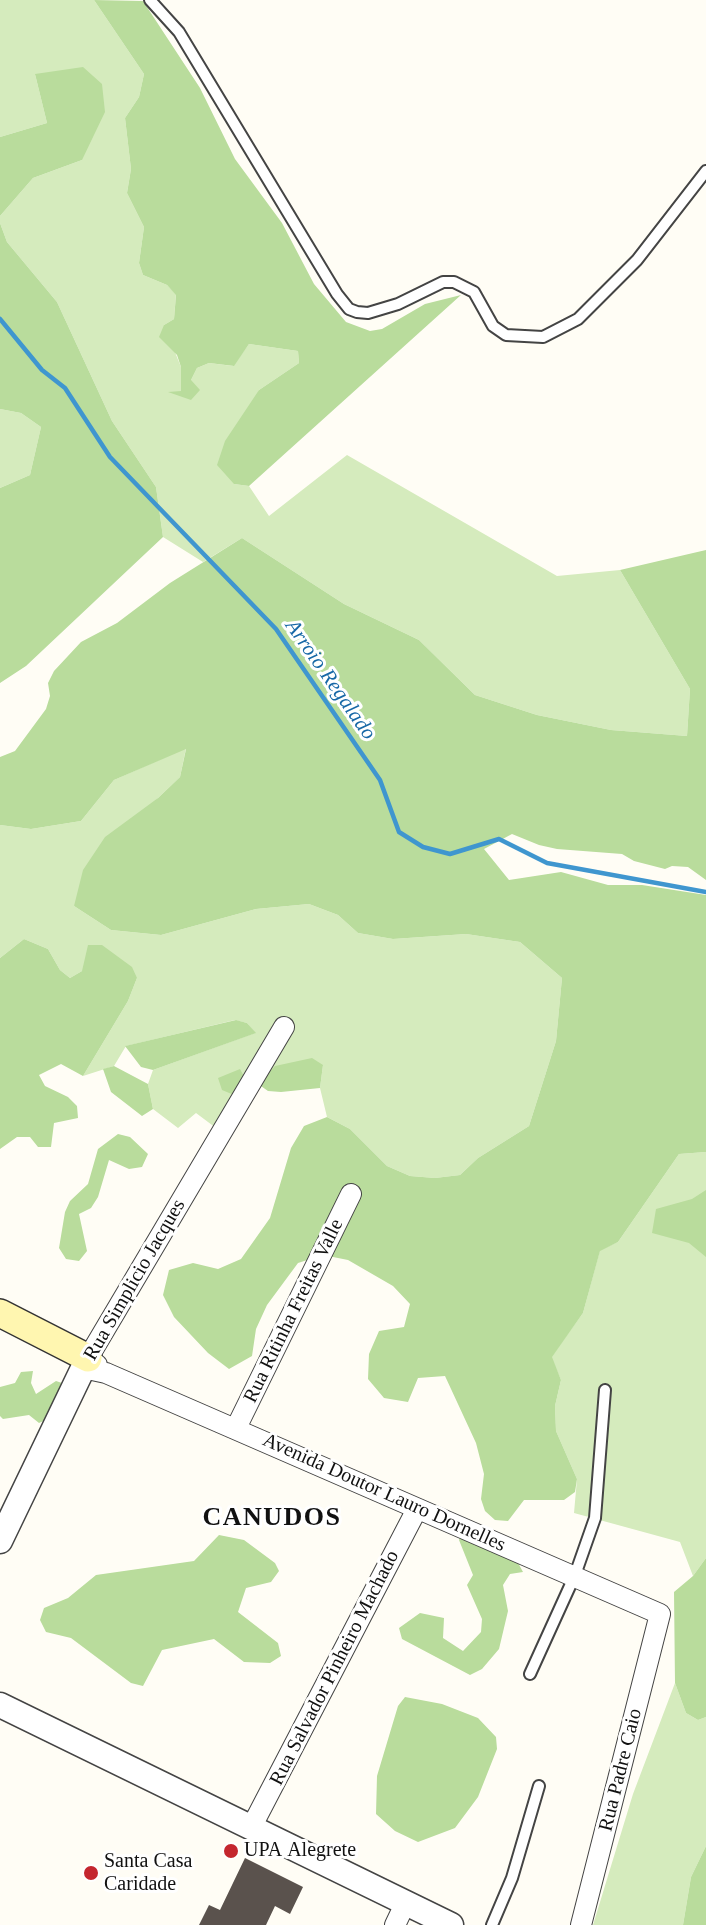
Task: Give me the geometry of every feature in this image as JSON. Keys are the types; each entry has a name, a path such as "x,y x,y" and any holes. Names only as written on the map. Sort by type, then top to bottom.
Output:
{"main road":[{"name":"Avenida Doutor Lauro Dornelles","path":"0,1313 93,1366"},
{"name":"Avenida Doutor Lauro Dornelles","path":"0,1332 46,1354 93,1366"}],"street":[{"name":"Rua Simplicio Jacques","path":"0,1541 93,1366 284,1026"},
{"name":"Rua Ritinha Freitas Valle","path":"236,1428 351,1194"},
{"name":"Avenida Doutor Lauro Dornelles","path":"93,1366 660,1614"},
{"name":"Rua Salvador Pinheiro Machado","path":"252,1826 417,1509"},
{"name":"Rua Padre Caio","path":"581,1925 660,1614"},
{"path":"0,1705 252,1826 400,1915 451,1925"}],"lane":[{"path":"150,0 179,32 337,294 349,309 357,312 368,313 399,304 443,282 454,282 474,292 493,326 506,335 543,337 578,319 620,276 706,171"},
{"path":"530,1674 575,1575 595,1518 599,1498 605,1390"},
{"path":"492,1925 512,1878 539,1786"}],"green space":[{"path":"0,0 94,0 144,74 139,97 125,118 131,169 127,193 144,227 139,263 143,275 167,285 176,294 174,319 164,325 181,367 181,392 171,392 191,399 191,380 197,368 209,363 233,366 249,344 298,351 299,363 259,390 234,484 249,486 269,516 347,455 557,576 620,570 690,689 687,736 611,730 537,715 475,695 419,640 344,604 242,538 203,562 163,537 156,487 112,421 57,302 7,242 0,223 0,216 33,178 82,160 35,74 47,123 0,137"},
{"path":"94,0 143,1 200,88 235,159 282,223 314,284 346,322 370,331 382,329 425,304 461,295 249,486 234,484 217,465 225,441 259,390 299,363 298,351 249,344 234,366 209,363 197,368 191,380 200,390 191,400 168,392 181,391 181,367 177,355 159,337 164,325 174,319 176,295 167,285 143,275 139,263 144,227 127,193 131,169 125,118 139,97 144,74"},
{"path":"83,67 102,84 105,112 82,160 33,178 0,216 0,137 47,123 35,74"},
{"path":"0,223 7,242 57,302 112,421 156,487 163,537 26,666 0,683 0,488 30,475 41,427 21,413 0,409"},
{"path":"0,409 21,413 41,427 30,475 0,488"},
{"path":"242,538 344,604 419,640 475,695 537,715 611,730 687,736 690,689 620,570 706,550 706,880 688,867 672,866 665,869 634,861 622,854 557,849 539,845 512,834 484,849 509,880 561,872 608,885 642,885 706,895 706,1152 679,1154 618,1242 600,1251 583,1313 552,1357 561,1380 555,1406 556,1431 577,1479 575,1492 564,1500 524,1500 508,1521 495,1520 485,1511 481,1499 484,1474 476,1443 445,1376 418,1378 408,1402 384,1398 368,1379 369,1354 379,1331 404,1327 410,1304 393,1286 348,1260 323,1255 298,1263 267,1305 256,1329 252,1356 229,1369 208,1353 174,1317 163,1295 169,1270 193,1263 218,1269 241,1259 270,1218 291,1148 304,1126 327,1117 350,1129 387,1166 410,1176 435,1178 460,1175 478,1158 529,1126 556,1041 562,978 520,942 466,934 393,939 358,933 338,915 309,904 256,909 161,935 111,930 74,906 83,870 105,837 158,798 180,777 186,749 114,780 81,821 31,829 0,825 0,757 15,751 46,709 50,696 48,683 54,671 81,642 117,623 170,583"},
{"path":"186,748 180,777 158,798 74,906 111,930 161,935 256,909 309,904 338,915 358,933 393,939 466,934 520,942 562,978 556,1041 529,1126 478,1158 460,1175 435,1178 410,1176 387,1166 350,1129 327,1117 320,1088 323,1065 258,1084 234,1095 216,1128 196,1113 178,1128 153,1109 148,1084 153,1070 255,1033 247,1023 235,1020 126,1046 114,1066 83,1076 128,1001 137,978 82,971 70,978 60,970 48,949 24,939 0,958 0,825 31,829 81,821 114,780"},
{"path":"24,939 48,949 60,970 70,978 82,971 88,945 102,945 132,967 137,978 128,1001 83,1076 61,1064 39,1075 45,1086 68,1097 77,1106 78,1118 54,1123 51,1147 38,1147 30,1137 17,1137 0,1149 0,958"},
{"path":"236,1020 247,1023 256,1033 153,1070 141,1067 125,1046"},
{"path":"312,1058 323,1065 320,1088 281,1092 268,1091 258,1084 275,1066"},
{"path":"114,1066 148,1084 153,1109 142,1116 111,1092 103,1069"},
{"path":"240,1069 248,1084 234,1095 222,1090 218,1078"},
{"path":"118,1134 130,1137 148,1154 142,1167 129,1169 109,1160 98,1197 91,1208 79,1214 87,1251 79,1261 66,1259 59,1248 65,1212 70,1201 88,1184 98,1149"},
{"path":"706,1152 706,1558 693,1576 680,1542 574,1513 577,1479 556,1431 555,1406 561,1380 551,1357 583,1313 600,1250 618,1242 679,1154"},
{"path":"706,1190 706,1257 689,1243 652,1233 656,1209 692,1199"},
{"path":"33,1371 31,1383 36,1394 56,1381 68,1385 50,1418 39,1423 29,1415 3,1419 0,1416 0,1387 15,1383 21,1372"},
{"path":"463,1529 517,1561 523,1572 510,1574 503,1585 508,1611 499,1649 482,1669 470,1675 402,1639 399,1628 420,1613 444,1618 443,1638 463,1651 481,1632 482,1619 467,1585 473,1575 459,1540"},
{"path":"219,1535 244,1540 275,1563 279,1571 271,1582 246,1588 238,1612 278,1643 281,1656 270,1663 244,1662 214,1639 162,1650 143,1686 131,1683 71,1638 46,1632 40,1620 44,1608 68,1598 96,1575 194,1561"},
{"path":"706,1558 706,1717 698,1720 686,1713 675,1683 674,1592 693,1576"},
{"path":"675,1683 686,1713 698,1720 706,1717 706,1846 691,1877 683,1925 593,1925 633,1794"},
{"path":"405,1697 442,1704 478,1718 496,1737 497,1749 478,1797 455,1828 418,1842 395,1831 376,1814 377,1776 398,1706"},
{"path":"706,1846 706,1925 683,1925 691,1877"}],"building":[{"path":"245,1858 303,1887 290,1914 275,1906 266,1925 199,1925 209,1905 220,1910"}],"waterway":[{"name":"Arroio Regalado","path":"0,319 42,370 65,388 110,457 276,629 380,780 399,832 423,847 450,854 499,839 547,863 706,892"}],"place":[{"name":"UPA Alegrete","path":"231,1851"},
{"name":"Santa Casa Caridade","path":"91,1873"}],"district":[{"name":"CANUDOS","path":"272,1518"}]}
